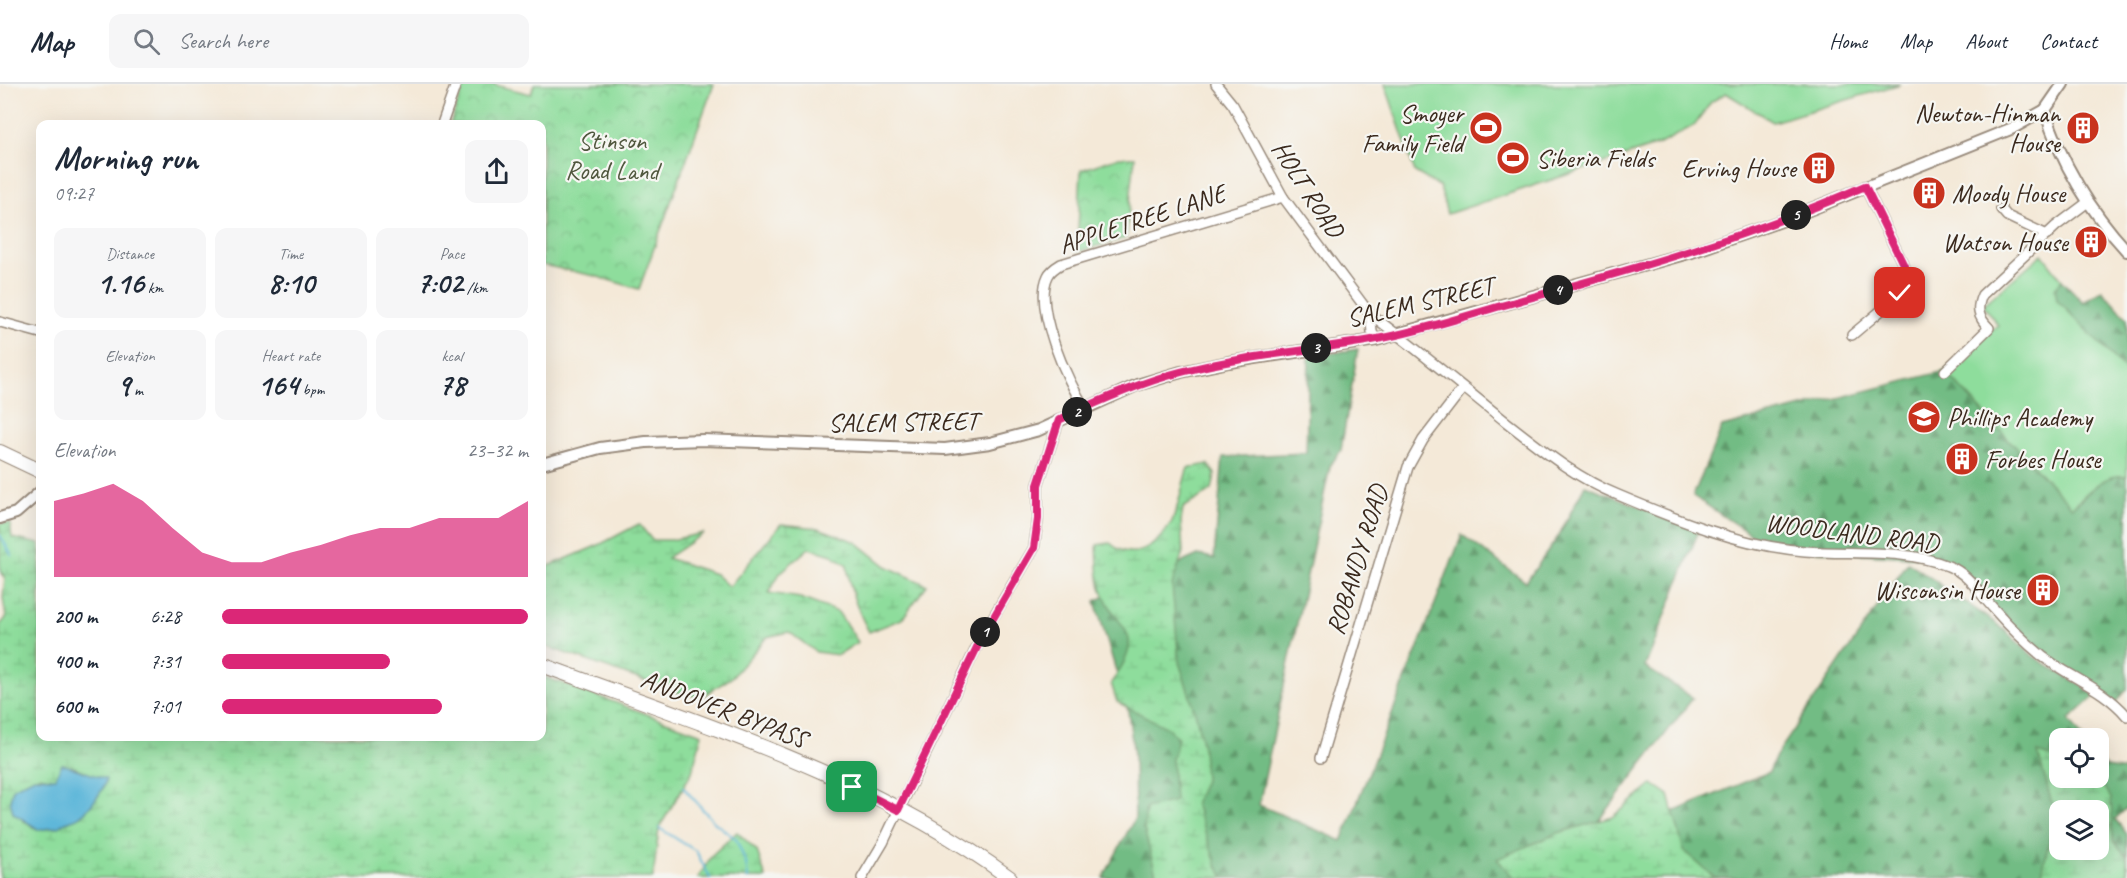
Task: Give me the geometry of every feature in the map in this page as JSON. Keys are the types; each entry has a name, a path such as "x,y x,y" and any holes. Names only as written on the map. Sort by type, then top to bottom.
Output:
{"main road":[{"path":"0,452 36,469"},
{"name":"ANDOVER BYPASS","path":"546,667 771,751 898,810 1010,878"}],"street":[{"path":"443,120 456,84"},
{"name":"HOLT ROAD","path":"1216,84 1233,105 1282,197 1370,314 1396,334"},
{"name":"SALEM STREET","path":"546,463 600,448 646,442 703,440 828,447 967,448 1039,430 1137,385 1182,372 1229,362 1376,340 1692,252 1784,220 2013,128 2045,110 2063,84"},
{"path":"2045,110 2051,131 2088,202 2127,251"},
{"path":"1852,335 1896,298 1909,282 1906,270 1865,186"},
{"name":"APPLETREE LANE","path":"1085,408 1055,345 1044,298 1044,287 1051,271 1061,264 1282,197"},
{"path":"1945,371 1989,328 1978,313 1982,295 2046,235 2088,202"},
{"path":"2001,209 2007,216 2046,235"},
{"name":"HOLT ROAD","path":"1370,314 1372,332 1376,340"},
{"path":"0,322 36,332"},
{"name":"WOODLAND ROAD","path":"1396,334 1574,473 1617,495 1688,522 1760,544 1805,551 1904,555 1925,558 1950,566 1977,588 2009,627 2036,651 2055,666 2102,691 2127,716"},
{"name":"ROBANDY ROAD","path":"1321,758 1408,467 1423,440 1463,388"},
{"path":"862,878 898,810 981,639 1034,548 1038,519 1038,485 1059,420"},
{"path":"0,518 16,513 36,496"}],"green space":[{"name":"Stinson Road Land","path":"465,84 491,84 531,94 534,84 714,84 639,289 595,276 546,266 546,120 452,120"},
{"name":"Siberia Fields","path":"1385,84 1900,84 1773,122 1726,93 1711,102 1695,125 1658,145 1447,214 1440,187 1415,172"},
{"path":"1119,157 1135,157 1126,238 1077,252 1081,170"},
{"path":"2042,254 2062,280 2055,288 2057,300 2127,372 2127,476 2104,480 2072,507 1945,371 1978,339 1998,325 1983,305"},
{"path":"2062,280 2083,302 2102,290 2127,318 2127,372 2057,300 2055,288"},
{"path":"1358,349 1341,450 1330,466 1259,805 1342,841 1462,535 1526,582 1558,537 1585,485 1699,530 1645,667 1693,698 1592,830 1678,810 1769,772 1776,756 1908,562 2001,627 2034,657 2096,695 2069,720 2075,728 2049,728 2049,788 2109,788 2109,767 2127,770 2127,808 2115,819 2127,834 2127,878 1103,878 1135,818 1134,755 1128,711 1095,601 1198,555 1214,558 1223,457 1306,453 1309,357"},
{"path":"1945,371 2072,507 2090,490 2111,477 2127,476 2127,689 2116,703 2036,651 1950,566 1925,558 1788,549 1756,538 1693,496 1722,427"},
{"path":"1208,464 1215,474 1212,490 1183,508 1181,522 1183,552 1172,585 1179,662 1196,715 1203,748 1205,780 1195,804 1217,866 1225,878 1157,878 1144,829 1146,808 1175,801 1172,759 1178,738 1168,728 1117,702 1111,683 1123,665 1129,641 1101,587 1097,545 1110,543 1127,552 1143,550 1150,546 1158,540 1173,520 1188,468"},
{"path":"0,523 10,523 12,538 36,543 36,741 546,741 546,677 702,734 692,772 659,828 653,878 0,878 0,625 6,618 3,598 5,578 0,570","holes":["71,766 86,772 99,795 80,816 63,822 59,827 39,830 24,821 25,782 40,776 55,779"]},
{"path":"639,524 652,540 671,540 704,533 667,558 715,574 729,587 781,524 818,528 856,542 886,566 927,585 902,619 869,632 854,599 847,565 832,555 809,548 780,573 769,593 800,598 838,612 858,642 838,655 816,652 789,632 767,637 731,678 701,697 679,693 546,646 546,567 601,544"},
{"path":"2038,753 2049,757 2049,788 2104,788 2111,798 2113,840 2127,857 2127,878 2041,878 2049,842 2049,860 2109,860 2109,800 2051,800"},
{"path":"1653,784 1669,795 1684,851 1715,878 1514,878 1497,859 1558,833 1613,817"},
{"path":"737,832 757,851 766,878 698,878 712,855"}],"water":[{"path":"62,764 106,779 105,783 96,799 80,816 59,827 39,830 13,813 10,800 13,788 34,777 55,778"}],"waterway":[{"path":"0,535 12,556"},
{"path":"683,787 714,822 736,839 746,863 748,878"},
{"path":"659,828 696,851 710,878"}],"place":[{"name":"Smoyer Family Field","path":"1486,128"},
{"name":"Newton-Hinman House","path":"2083,128"},
{"name":"Siberia Fields","path":"1513,158"},
{"name":"Erving House","path":"1819,168"},
{"name":"Moody House","path":"1929,193"},
{"name":"Watson House","path":"2091,242"},
{"name":"Phillips Academy","path":"1924,417"},
{"name":"Forbes House","path":"1962,459"},
{"name":"Wisconsin House","path":"2043,590"}],"route":[{"path":"852,787 898,810 981,639 1021,574 1034,548 1039,505 1038,485 1058,429 1059,420 1137,385 1182,372 1229,362 1376,340 1692,252 1784,220 1865,186 1906,270 1909,282 1900,293"}]}
